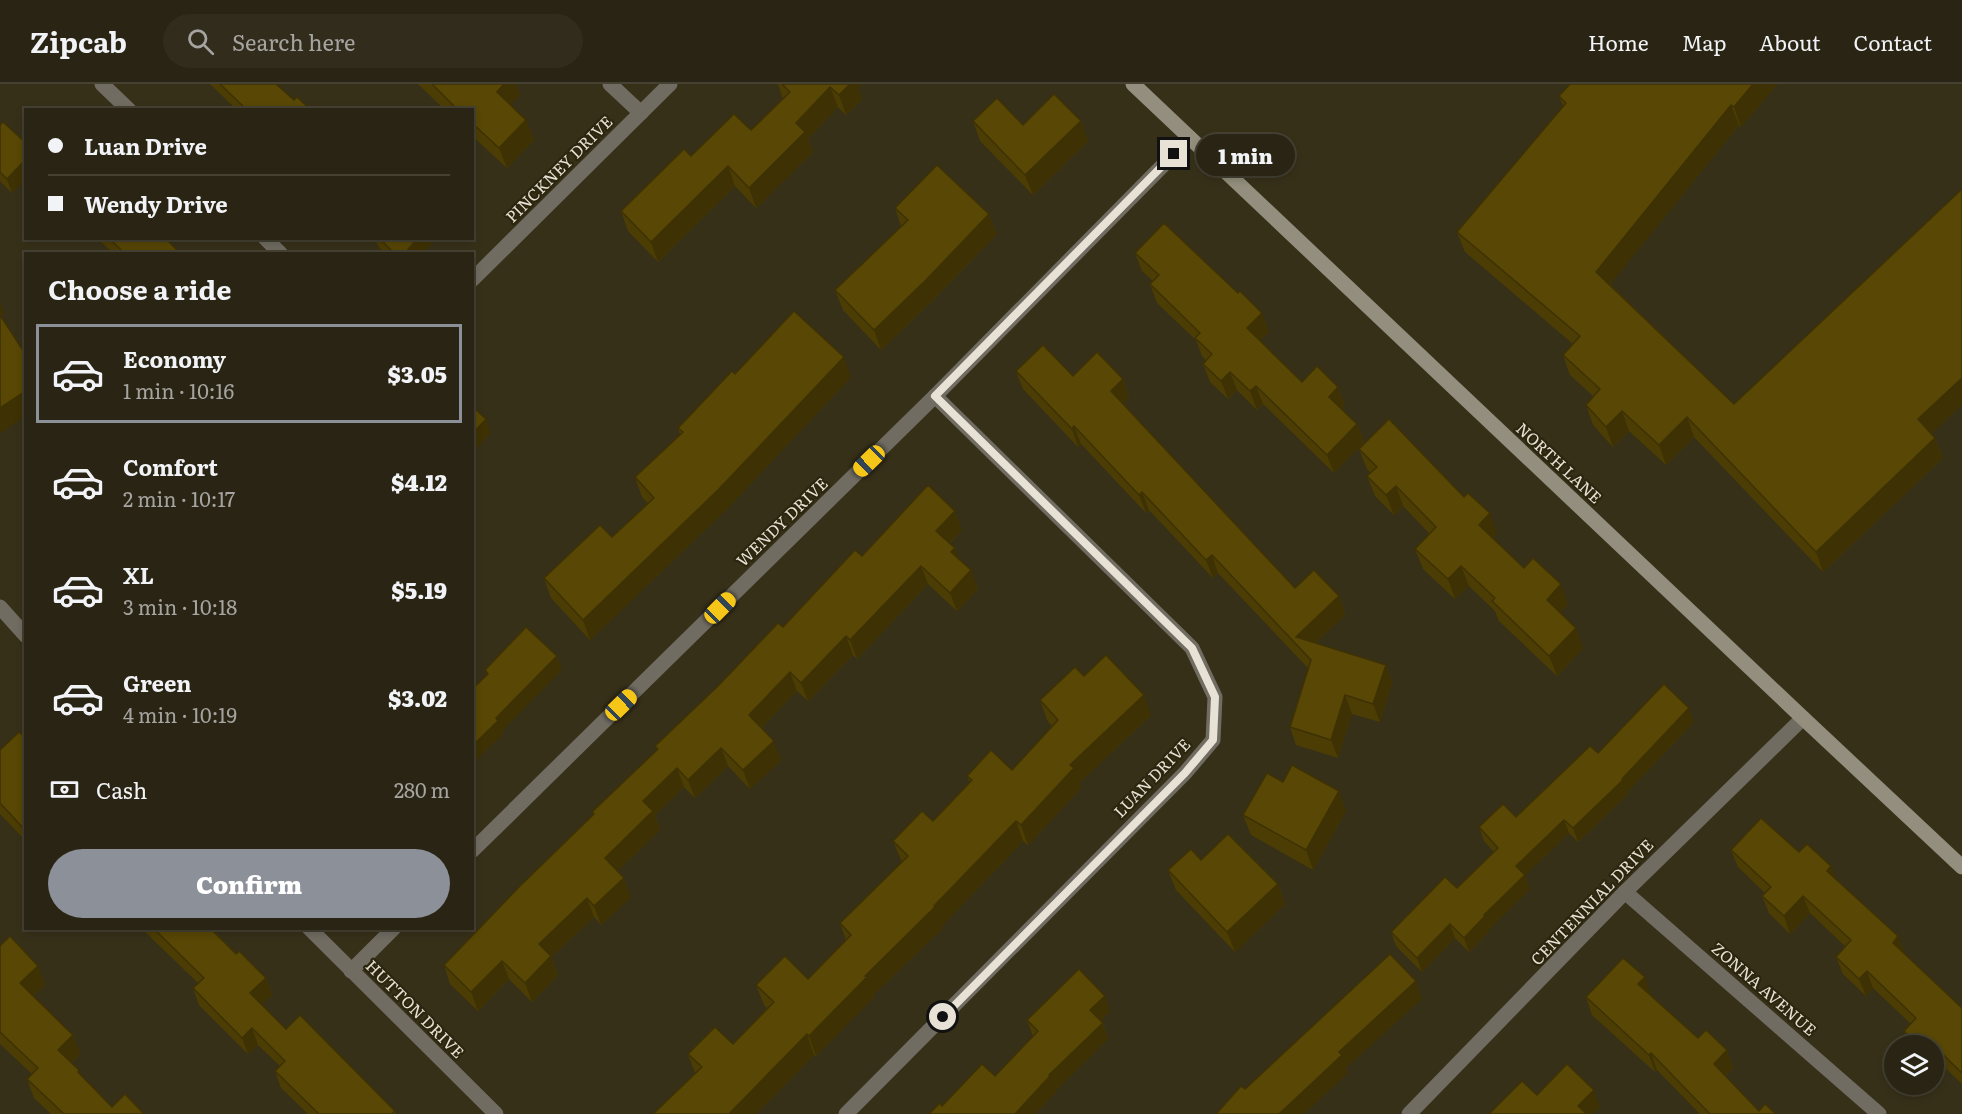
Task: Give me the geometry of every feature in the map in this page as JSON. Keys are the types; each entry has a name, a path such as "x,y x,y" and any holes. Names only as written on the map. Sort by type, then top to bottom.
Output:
{"street":[{"path":"102,84 127,108"},
{"path":"610,84 641,113"},
{"name":"PINCKNEY DRIVE","path":"474,277 670,84"},
{"name":"NORTH LANE","path":"1132,84 1962,867"},
{"name":"WENDY DRIVE","path":"474,849 935,396 1190,138"},
{"path":"268,240 279,252"},
{"name":"LUAN DRIVE","path":"846,1114 1185,773 1213,740 1215,697 1192,648 935,396"},
{"path":"0,607 24,634"},
{"name":"CENTENNIAL DRIVE","path":"1409,1114 1625,892 1803,718"},
{"name":"ZONNA AVENUE","path":"1625,892 1880,1114"},
{"name":"HUTTON DRIVE","path":"311,930 496,1114"},
{"path":"351,971 392,930"}],"building":[{"path":"220,84 276,84 294,100 297,97 309,108 245,108"},
{"path":"432,84 504,84 497,92 526,120 499,148 474,125 474,108 456,108"},
{"path":"782,84 850,84 839,95 830,87 796,123 805,132 749,188 728,166 651,242 621,211 684,149 691,156 734,114 751,130 790,92"},
{"path":"1570,84 1753,84 1734,107 1731,105 1596,272 1734,404 1962,189 1962,378 1918,419 1935,438 1816,552 1687,417 1659,445 1622,411 1606,427 1586,405 1600,389 1563,355 1580,336 1457,232 1566,103 1559,96"},
{"path":"1054,94 1081,121 1025,175 973,121 997,98 1023,125"},
{"path":"3,122 24,141 24,161 7,179 0,172 0,125"},
{"path":"937,165 989,214 874,330 835,290 908,220 895,208"},
{"path":"1164,223 1262,313 1247,328 1302,382 1317,366 1338,387 1329,397 1357,424 1327,455 1256,386 1250,391 1230,372 1221,381 1203,364 1212,354 1195,338 1200,333 1150,284 1159,275 1135,253"},
{"path":"111,240 167,240 179,252 123,252"},
{"path":"381,240 416,240 406,252 393,252"},
{"path":"794,311 844,357 719,489 583,620 544,578 600,525 612,537 654,498 635,477 683,432 678,428 732,371 735,374"},
{"path":"0,315 24,352 24,392 0,408"},
{"path":"1043,345 1073,376 1097,352 1123,379 1111,391 1295,588 1314,570 1339,596 1296,637 1386,665 1373,704 1345,695 1331,740 1290,727 1311,660 1212,555 1206,560 1142,492 1139,495 1074,426 1072,429 1016,371"},
{"path":"474,408 486,419 474,432"},
{"path":"1389,419 1464,497 1468,493 1490,513 1479,525 1524,568 1533,558 1561,584 1547,600 1576,628 1549,656 1492,601 1495,598 1461,566 1448,579 1415,549 1436,527 1396,486 1386,495 1367,476 1377,467 1359,449"},
{"path":"928,485 955,511 936,531 955,548 951,552 971,570 950,593 921,566 850,640 846,636 801,683 790,672 749,715 774,741 743,770 721,748 688,780 677,768 643,801 653,811 605,858 624,878 594,906 587,898 539,944 551,956 525,983 502,961 471,992 444,965 594,814 592,812 658,749 655,746 719,685 778,623 783,627 855,550 862,556"},
{"path":"526,627 557,656 496,718 498,721 474,744 474,687 488,674 485,670"},
{"path":"1106,655 1144,695 1070,765 1074,768 1021,825 1016,821 935,907 865,976 867,977 809,1036 807,1034 729,1114 653,1114 702,1067 688,1054 715,1027 733,1044 774,1002 756,985 785,956 808,979 851,935 840,923 908,856 893,841 922,811 933,821 972,780 967,776 991,750 1012,770 1058,720 1040,700 1075,667 1084,676"},
{"path":"1664,684 1689,708 1623,780 1573,828 1564,820 1516,866 1525,875 1464,938 1450,924 1417,958 1391,932 1445,877 1457,888 1498,848 1479,827 1503,804 1516,817 1590,746 1598,753"},
{"path":"19,732 24,736 24,829 0,803 0,750"},
{"path":"1292,765 1339,791 1306,850 1243,815 1267,773 1283,782"},
{"path":"1761,818 1799,852 1807,844 1831,866 1827,871 1898,936 1893,943 1962,1008 1962,1073 1944,1056 1944,1035 1908,1035 1904,1031 1916,1018 1867,971 1859,979 1836,957 1851,940 1803,896 1784,916 1762,896 1771,887 1731,850"},
{"path":"1228,834 1278,884 1227,932 1168,870 1191,849 1201,860"},
{"path":"155,930 212,930 236,954 239,951 266,978 250,993 286,1029 300,1015 395,1111 392,1114 319,1114 275,1071 285,1061 252,1028 242,1038 193,988 204,978"},
{"path":"10,936 38,966 20,983 73,1035 58,1050 112,1107 125,1094 144,1114 64,1114 27,1079 38,1068 0,1032 0,946"},
{"path":"1390,954 1416,981 1339,1052 1342,1055 1279,1114 1216,1114 1241,1086 1245,1089"},
{"path":"1623,958 1645,977 1638,984 1698,1038 1706,1030 1727,1050 1714,1064 1759,1111 1765,1104 1776,1114 1710,1114 1651,1053 1649,1055 1586,997"},
{"path":"1079,969 1105,996 1090,1010 1103,1023 1049,1075 1015,1114 929,1114 940,1103 942,1106 982,1064 995,1076 1038,1031 1027,1020"},
{"path":"1567,1064 1594,1090 1578,1106 1587,1114 1489,1114 1522,1081 1537,1095"}],"route":[{"path":"943,1017 1185,773 1213,740 1215,697 1192,648 935,396 1174,154"}]}
